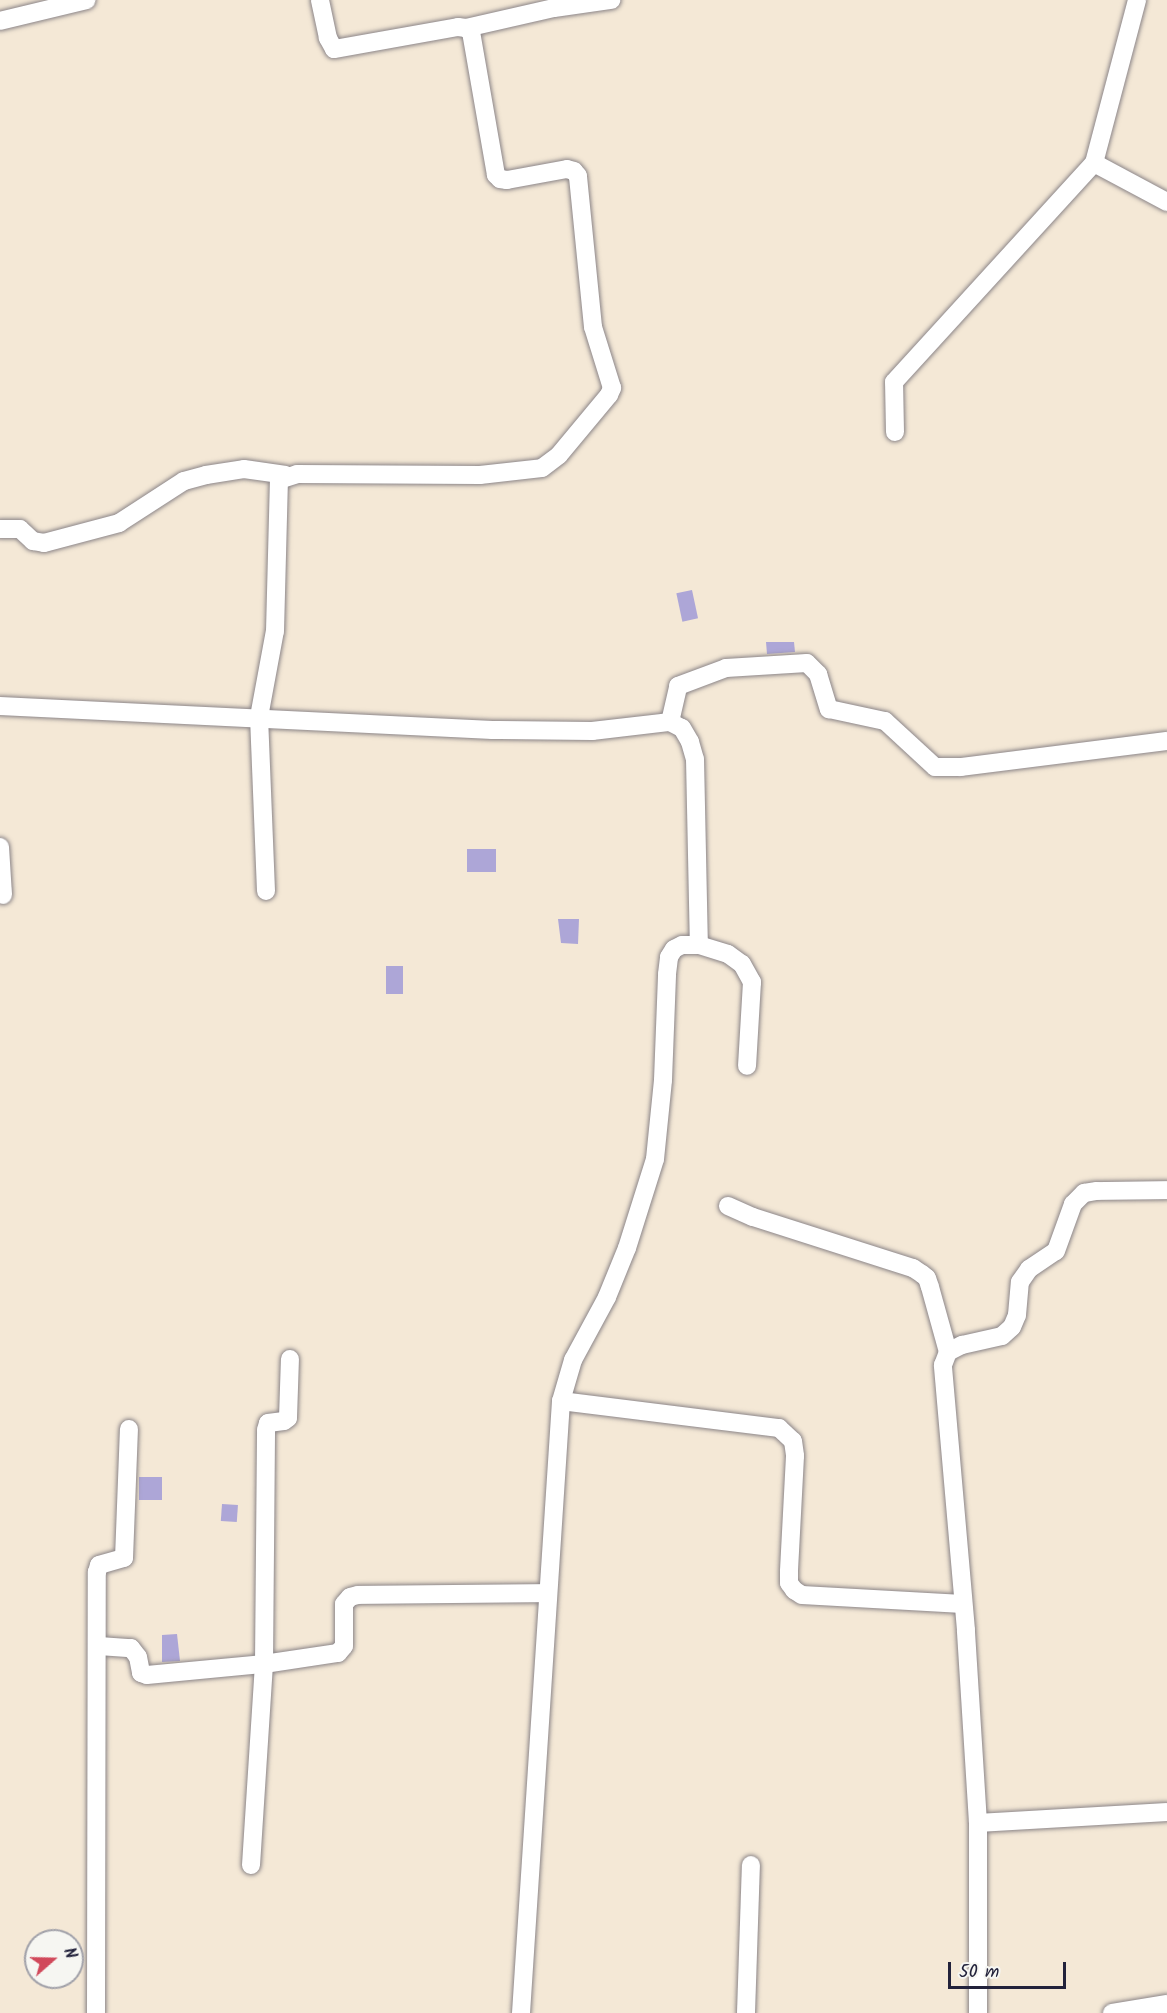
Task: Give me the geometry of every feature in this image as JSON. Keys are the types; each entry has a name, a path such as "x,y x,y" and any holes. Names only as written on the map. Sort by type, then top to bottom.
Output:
{"street":[{"path":"0,21 87,0"},
{"path":"320,0 328,38 334,49 458,27 466,28 554,8 611,0"},
{"path":"895,432 894,382 1094,163 1137,0"},
{"path":"0,529 20,529 33,541 44,543 119,523 184,481 244,469 286,475 480,475 542,468 559,455 609,395 611,381 593,327 578,176 574,171 567,169 507,180 500,179 496,175 474,40 466,28"},
{"path":"1094,163 1167,202"},
{"path":"266,891 259,717 275,631 277,487 279,480 286,475"},
{"path":"670,722 678,686 726,668 807,663 818,674 829,709 885,721 935,767 961,767 1167,741"},
{"path":"0,706 492,730 582,731 670,722 682,729 690,741 695,759 699,945"},
{"path":"0,847 3,895"},
{"path":"521,2013 561,1401 573,1360 607,1297 627,1248 655,1159 662,1089 669,957 674,949 682,945 699,945 728,954 741,964 752,982 747,1066"},
{"path":"948,1352 962,1345 1002,1336 1012,1327 1017,1315 1020,1282 1029,1269 1056,1251 1073,1204 1084,1193 1167,1190"},
{"path":"728,1206 753,1217 913,1268 927,1278 930,1287 948,1352 943,1365 978,1823 978,2013"},
{"path":"250,1865 264,1664 266,1430 268,1424 288,1418 290,1359"},
{"path":"561,1401 779,1428 793,1441 795,1456 789,1572 789,1583 794,1590 802,1595 963,1604"},
{"path":"96,2013 99,1565 124,1558 129,1429"},
{"path":"99,1646 131,1648 138,1657 141,1672 147,1675 264,1664 338,1653 344,1646 344,1604 350,1597 358,1594 548,1593"},
{"path":"978,1823 1167,1812"},
{"path":"746,2013 751,1865"},
{"path":"1112,2013 1167,2004"}],"building":[{"path":"692,590 698,618 682,622 676,593"},
{"path":"766,642 794,642 795,652 767,654"},
{"path":"467,849 496,849 496,872 467,872"},
{"path":"558,919 579,919 578,944 561,943"},
{"path":"386,966 403,966 403,994 386,994"},
{"path":"139,1477 162,1477 162,1500 139,1500"},
{"path":"222,1504 238,1505 237,1522 221,1521"},
{"path":"177,1634 180,1661 162,1662 162,1635"}]}
